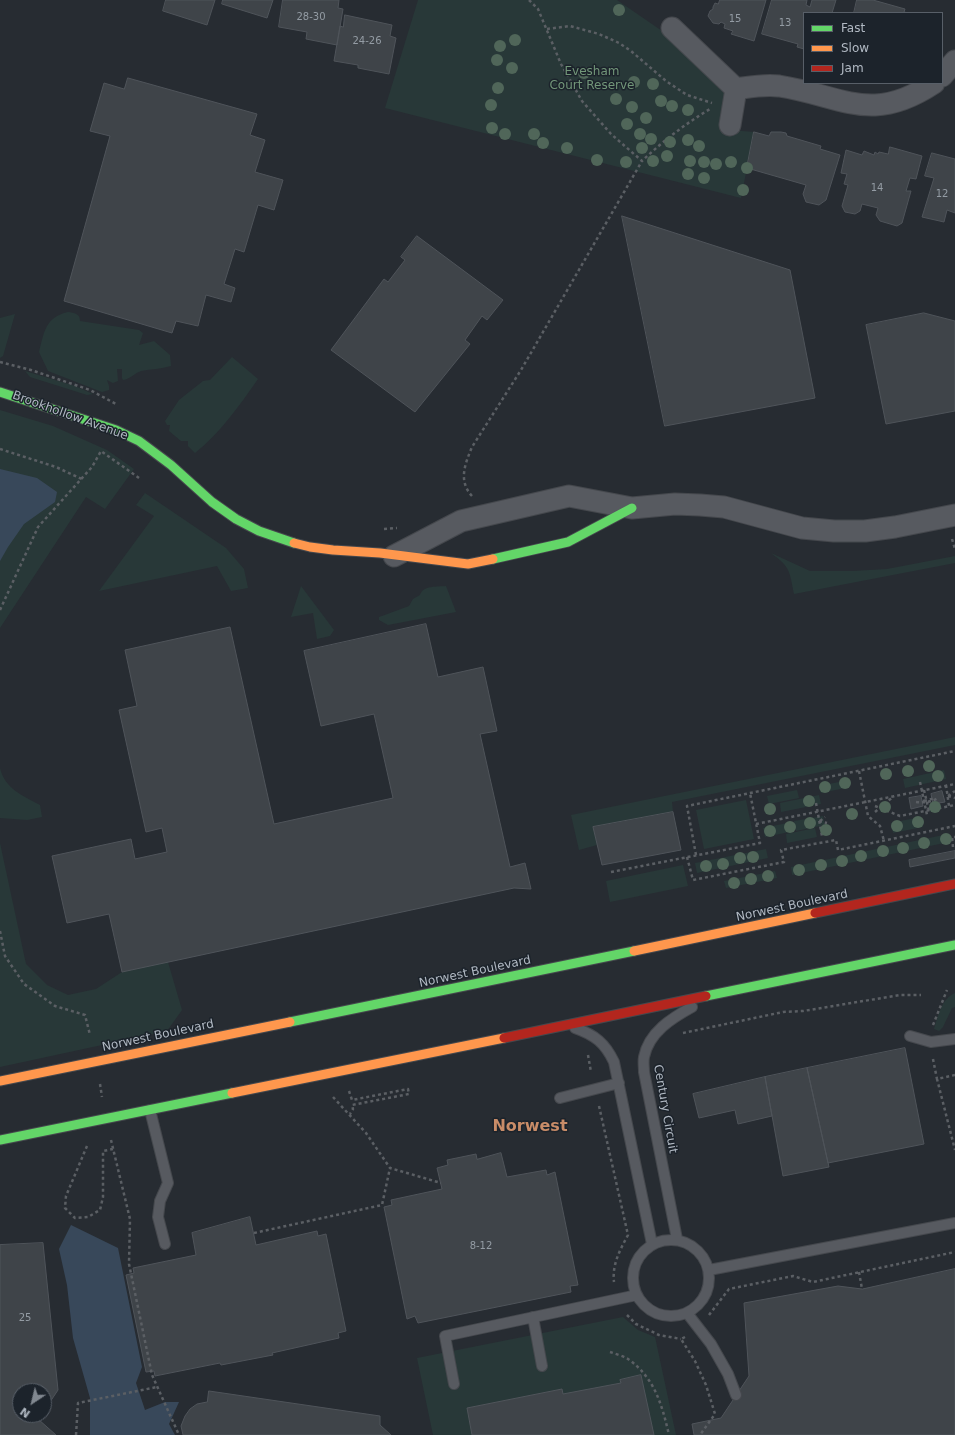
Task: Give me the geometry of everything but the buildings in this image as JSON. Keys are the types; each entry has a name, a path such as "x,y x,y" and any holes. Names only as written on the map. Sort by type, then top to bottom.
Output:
{"main road":[{"name":"Brookhollow Avenue","path":"0,392 116,430 139,441 166,461 212,502 236,519 258,531 285,541 310,547 380,553 394,556 468,564 568,542 632,508"},
{"name":"Norwest Boulevard","path":"0,1081 520,975 955,884"},
{"path":"0,1140 568,1025 955,944"}],"street":[{"path":"672,28 736,89"},
{"path":"943,75 955,60"},
{"path":"736,89 756,86 777,86 855,105 876,106 898,102 921,92 933,84"},
{"path":"730,125 736,89"},
{"name":"Brookhollow Avenue","path":"394,556 460,521 569,496 632,508 675,504 700,505 731,509 802,528 834,531 865,531 895,528 955,515"}],"lane":[{"name":"Century Circuit","path":"677,1239 644,1072 644,1058 647,1047 659,1029 671,1018 715,994"},
{"path":"568,1025 595,1037 609,1051 614,1062 652,1244"},
{"path":"910,1036 931,1042 955,1039"},
{"path":"560,1098 619,1083"},
{"path":"150,1110 168,1183 160,1201 158,1217 164,1244"},
{"path":"709,1270 955,1223"},
{"path":"677,1239 687,1242 697,1250 704,1259 709,1270 710,1283 706,1295 698,1306 687,1313 675,1316 662,1315 650,1310 640,1301 634,1289 632,1276 635,1263 642,1252 652,1244 664,1240 677,1239"},
{"path":"454,1384 444,1336 637,1295"},
{"path":"687,1313 711,1344 728,1374 736,1395"},
{"path":"532,1317 542,1366"}],"path":[{"path":"529,0 538,9 561,64 582,101 611,134 642,161"},
{"path":"468,501 475,499 467,491 463,479 467,459 472,447 521,370 642,161 688,122 716,105 687,95 666,81 631,51 599,34 570,26 547,29"},
{"path":"0,362 31,370 90,390 116,405"},
{"path":"0,449 56,467 82,479"},
{"path":"0,610 38,527 92,467 101,451 139,478"},
{"path":"379,530 399,527"},
{"path":"696,855 687,806 955,751"},
{"path":"859,771 868,816 880,826 884,841"},
{"path":"920,782 929,811"},
{"path":"756,824 955,784"},
{"path":"875,812 895,795 955,784"},
{"path":"946,785 949,806"},
{"path":"924,790 927,815"},
{"path":"948,796 955,792"},
{"path":"611,872 760,843 750,793"},
{"path":"948,796 955,798"},
{"path":"816,803 822,836"},
{"path":"875,806 900,816 955,805"},
{"path":"819,821 825,817"},
{"path":"819,821 826,823"},
{"path":"687,857 692,880 784,862 781,850 836,840 838,850 955,826"},
{"path":"953,847 952,837 955,837"},
{"path":"0,931 5,956 24,984 54,1006 85,1015 90,1034"},
{"path":"931,1042 932,1027 947,990"},
{"path":"678,1034 783,1012 803,1011 900,995 921,995"},
{"path":"587,1052 628,1235 618,1253 613,1274 614,1287"},
{"path":"955,1075 937,1079 955,1150"},
{"path":"99,1082 102,1098"},
{"path":"350,1115 352,1105 408,1094 408,1089 352,1100"},
{"path":"332,1096 366,1133 390,1168 441,1183"},
{"path":"83,1123 88,1144 66,1196 65,1208 75,1218 88,1217 100,1210 103,1197 103,1151 113,1149"},
{"path":"111,1139 130,1219 130,1264 152,1375 179,1435"},
{"path":"254,1233 382,1205 390,1168"},
{"path":"628,1315 636,1324 659,1335 681,1339 699,1329 729,1290 793,1276 813,1282 955,1252"},
{"path":"859,1272 862,1289"},
{"path":"681,1339 695,1361 706,1384 715,1414 700,1435"},
{"path":"610,1352 627,1359 648,1377 662,1407 669,1435"},
{"path":"76,1435 78,1403 157,1387"}],"green space":[{"name":"Evesham Court Reserve","path":"418,0 617,0 665,33 707,72 725,94 719,129 754,132 741,198 385,108"},
{"path":"68,312 78,315 80,321 139,330 143,333 139,345 154,341 170,355 171,366 141,371 123,380 122,369 117,369 118,381 113,383 107,380 109,390 102,392 48,371 39,352 44,332 54,318 60,314"},
{"path":"15,314 3,356 0,358 0,318"},
{"path":"232,357 258,379 237,409 221,428 195,453 188,446 188,441 181,441 169,431 170,425 167,425 165,421 179,400 203,381 210,380"},
{"path":"25,371 75,386 93,394 87,395 30,377"},
{"path":"0,410 53,426 107,450 134,469 105,509 86,497 0,628"},
{"path":"145,493 226,548 244,569 248,588 231,591 217,566 99,591 154,516 136,505"},
{"path":"771,553 810,571 887,569 955,556 955,563 794,594 786,566"},
{"path":"301,586 334,630 330,636 317,639 313,613 291,617"},
{"path":"446,586 456,612 388,625 379,620 379,617 409,606 413,599 427,588"},
{"path":"955,737 955,745 672,802 673,812 594,827 597,845 579,850 571,815"},
{"path":"0,768 2,775 15,791 40,805 42,817 27,820 0,818"},
{"path":"944,770 946,779 905,788 903,779"},
{"path":"849,780 850,787 821,793 819,786"},
{"path":"797,790 799,798 769,804 767,796"},
{"path":"819,795 821,804 781,812 780,803"},
{"path":"746,800 754,839 704,849 696,810"},
{"path":"823,816 825,825 796,831 794,821"},
{"path":"920,817 923,827 893,833 891,823"},
{"path":"792,822 794,831 765,837 763,828"},
{"path":"815,828 817,837 787,843 786,834"},
{"path":"948,834 949,842 792,875 791,867"},
{"path":"0,843 26,964 47,985 68,995 96,989 122,972 168,962 182,1010 167,1031 0,1067"},
{"path":"766,849 768,858 697,873 695,863"},
{"path":"683,865 688,886 610,902 606,881"},
{"path":"775,871 777,878 726,888 724,881"},
{"path":"955,993 955,1007 952,1008 943,1027 939,1031 934,1029 943,1004 946,999"},
{"path":"623,1317 638,1330 655,1337 676,1435 433,1435 417,1358"}],"water":[{"path":"0,469 37,478 57,492 55,502 24,524 0,561"},
{"path":"71,1225 118,1248 142,1367 136,1383 145,1410 165,1402 179,1402 169,1424 175,1435 90,1435 90,1398 73,1338 67,1285 59,1249"}],"traffic: fast":[{"path":"0,392 116,430 139,441 171,465 212,502 236,519 259,531 294,543"},
{"path":"493,559 568,542 632,508"},
{"path":"706,996 955,945"},
{"path":"290,1022 634,951"},
{"path":"0,1140 232,1093"}],"traffic: slow":[{"path":"294,543 333,550 380,553 468,564 493,559"},
{"path":"634,951 815,913"},
{"path":"0,1081 290,1022"},
{"path":"232,1093 504,1038"}],"traffic: jam":[{"path":"815,913 955,884"},
{"path":"504,1038 706,996"}],"district":[{"name":"Norwest","path":"530,1127"}]}
